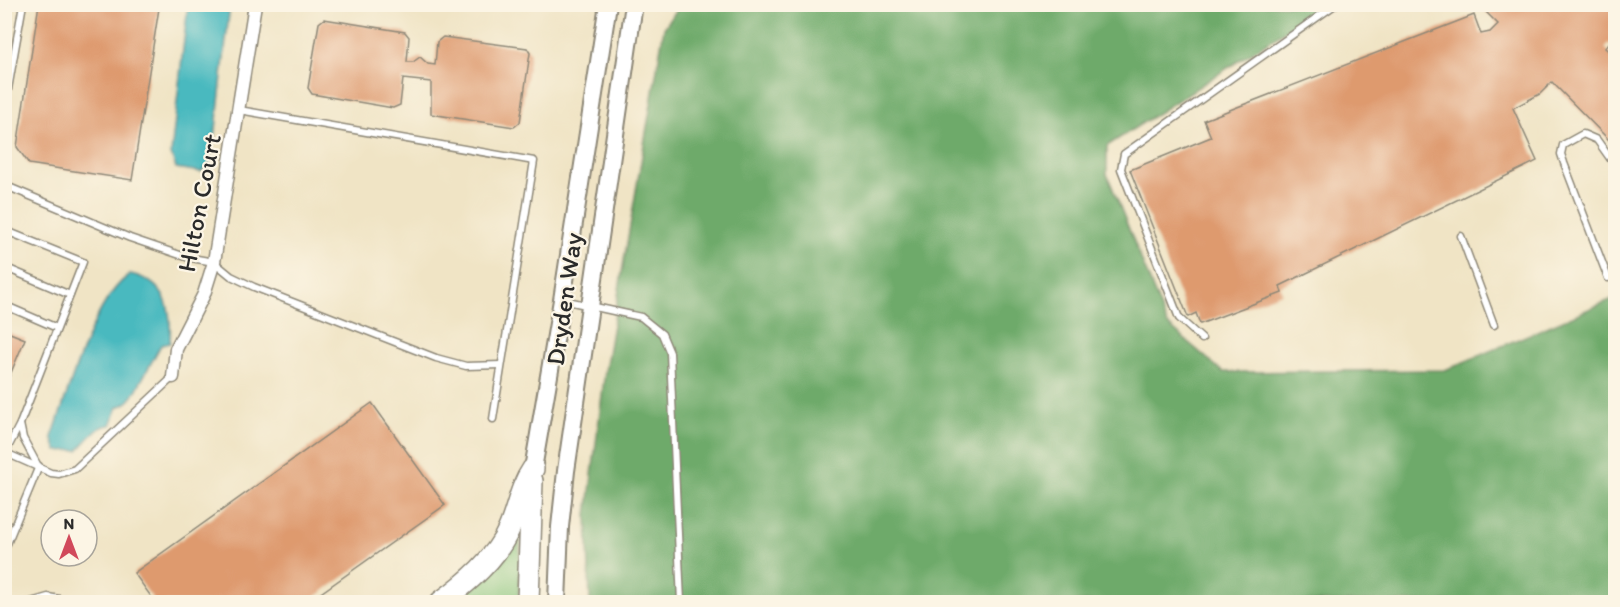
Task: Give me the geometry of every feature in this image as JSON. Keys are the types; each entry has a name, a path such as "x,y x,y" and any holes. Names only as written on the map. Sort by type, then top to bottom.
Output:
{"highway":[{"path":"441,603 488,561 500,546 509,528 523,483 533,469"},
{"path":"528,603 533,469"}],"street":[{"name":"Hilton Court","path":"172,377 176,349 204,294 214,262 255,4"},
{"name":"Dryden Way","path":"533,469 608,4"},
{"name":"Dryden Way","path":"557,602 560,527 566,471 634,4"}],"lane":[{"path":"4,112 23,4"},
{"path":"1202,339 1179,318 1121,169 1124,154 1336,4"},
{"path":"239,110 534,161 493,419"},
{"path":"1608,278 1561,154 1563,145 1583,134 1597,140 1614,164"},
{"path":"4,185 130,238 186,256 214,262 231,276 254,287 436,358 466,366 501,365"},
{"path":"4,230 84,262 20,424 5,454"},
{"path":"1461,236 1494,325"},
{"path":"4,267 70,295"},
{"path":"562,300 589,303 641,316 662,334 670,353 681,603"},
{"path":"4,305 57,328"},
{"name":"Hilton Court","path":"5,454 59,474 75,469 110,439 172,377"},
{"path":"4,551 39,466 23,438 20,424"},
{"path":"31,603 48,597 59,599"}],"green space":[{"path":"680,5 1325,5 1107,146 1107,174 1167,324 1223,372 1445,370 1615,298 1615,602 590,602 587,515 605,371 664,28"},
{"path":"520,535 519,602 451,602 516,537"}],"water":[{"path":"188,5 230,5 216,129 209,164 201,172 176,168 171,154"},
{"path":"131,274 143,278 160,291 168,309 170,343 161,345 133,396 127,403 118,407 111,425 96,431 78,450 57,451 52,437 83,348 105,303 117,286"}],"building":[{"path":"39,4 157,4 159,8 132,180 29,164 17,147"},
{"path":"1616,4 1616,43 1612,46 1609,43 1605,48 1616,58 1616,142 1613,144 1552,82 1540,94 1513,108 1537,161 1280,286 1282,293 1200,324 1196,313 1188,317 1130,170 1211,137 1204,120 1474,15 1481,34 1490,32 1498,24 1479,5"},
{"path":"324,19 405,32 409,37 407,62 413,62 420,57 428,64 435,65 437,42 443,37 527,48 530,53 520,122 514,127 431,114 431,82 403,79 400,105 393,108 312,94 308,88 319,23"},
{"path":"5,331 25,339 10,375 5,373"},
{"path":"372,403 445,505 308,602 155,602 134,573"}]}
